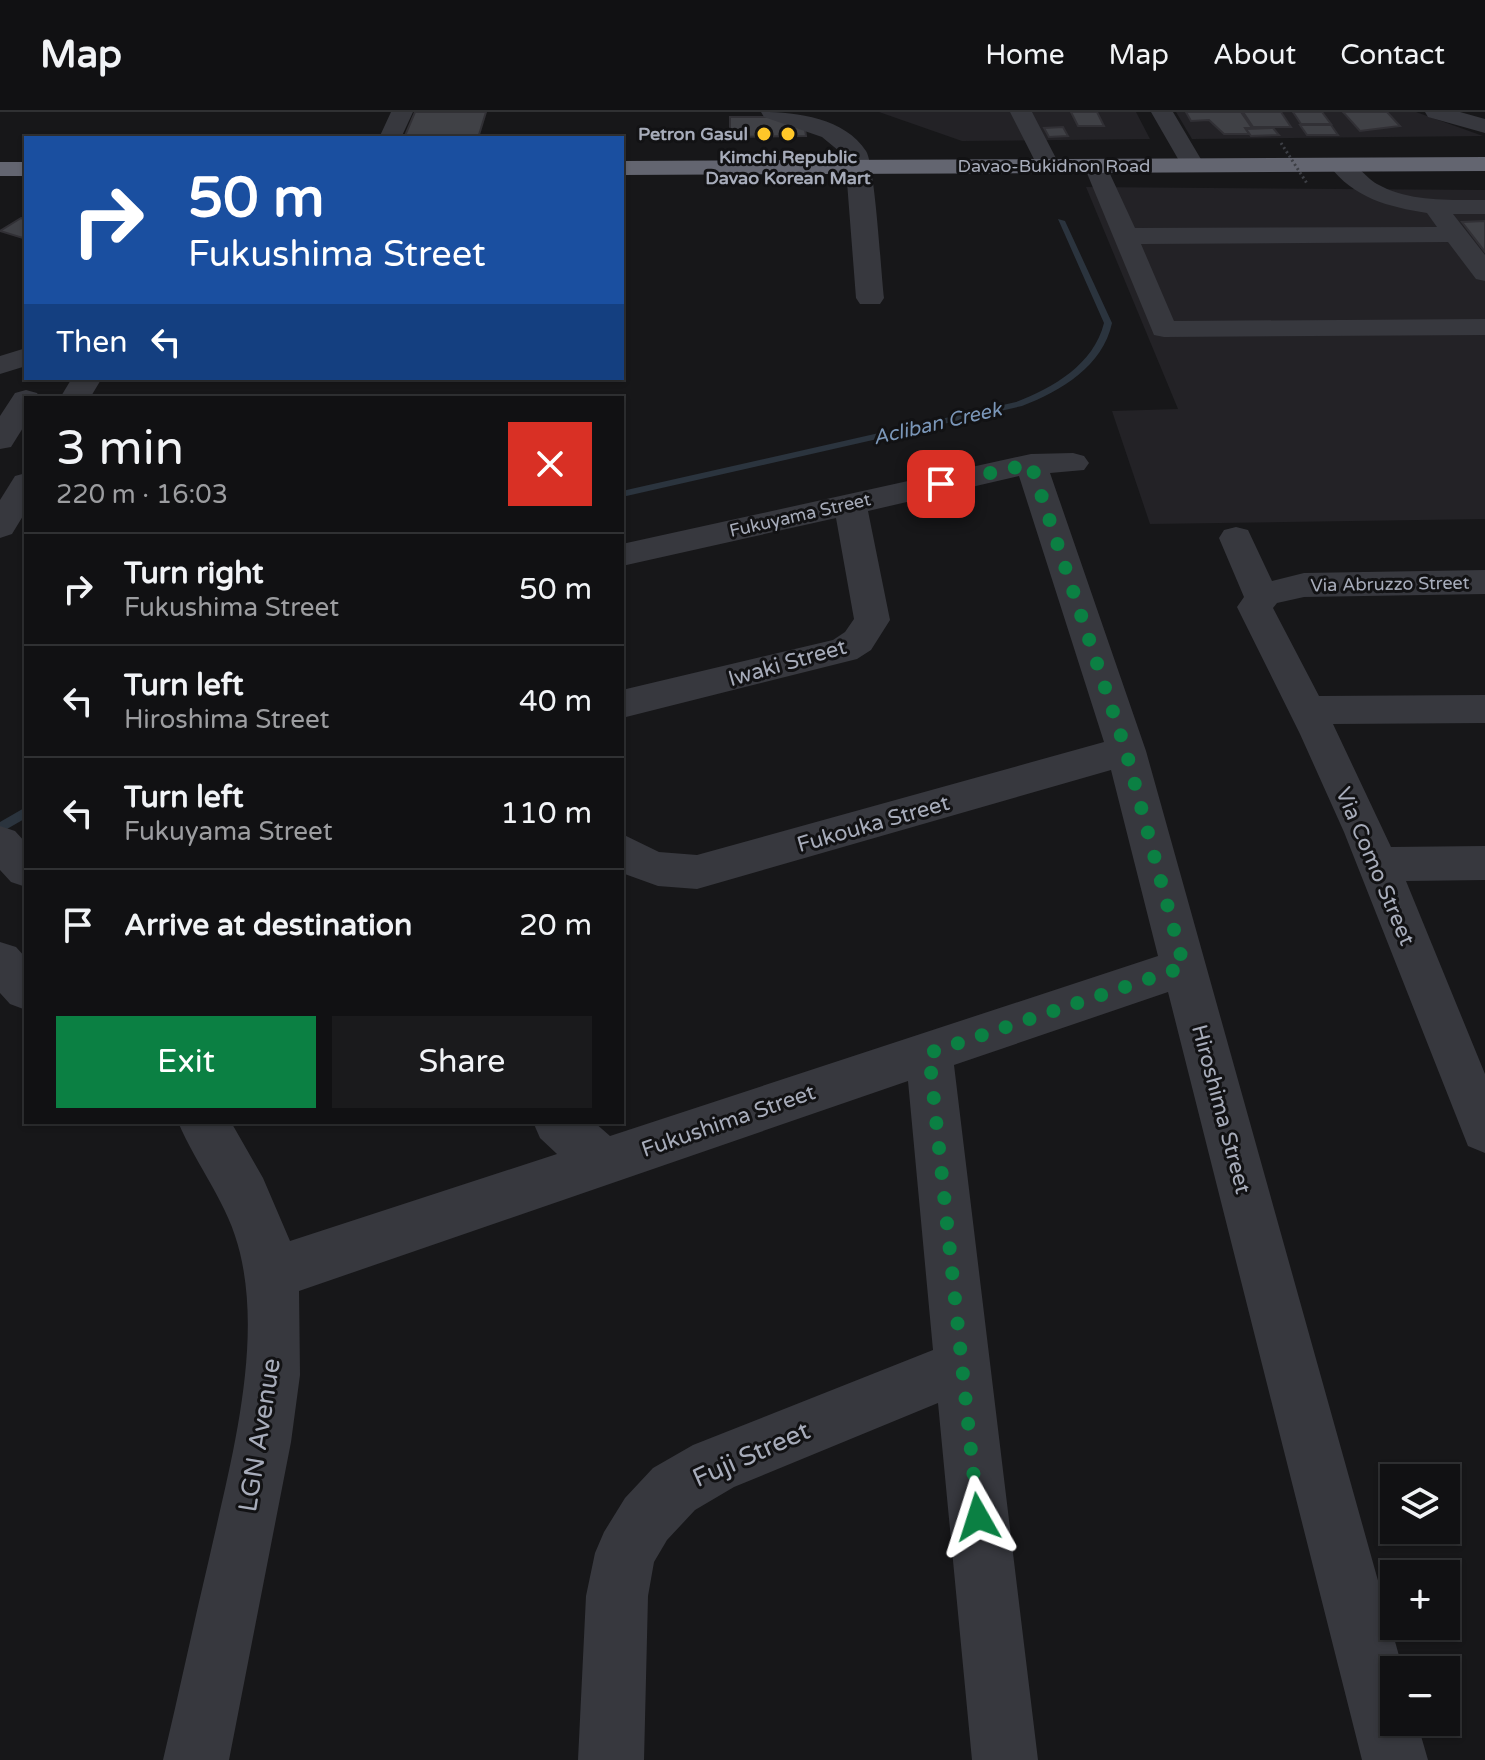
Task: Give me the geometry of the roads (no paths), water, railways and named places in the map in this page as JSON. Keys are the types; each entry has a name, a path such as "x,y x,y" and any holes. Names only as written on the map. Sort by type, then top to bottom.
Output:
{"highway":[{"name":"Davao-Bukidnon Road","path":"624,168 1485,164"},
{"path":"0,169 24,169"}],"street":[{"path":"391,136 402,112"},
{"path":"772,112 841,138 851,145 859,167 870,298"},
{"path":"1021,112 1048,166"},
{"path":"1162,112 1193,166"},
{"path":"1445,113 1485,126"},
{"path":"1341,165 1348,174 1369,188 1404,201 1435,208 1485,207"},
{"path":"1096,166 1164,329 1485,327"},
{"path":"1435,208 1485,273"},
{"path":"1125,236 1455,234"},
{"path":"0,365 24,358"},
{"path":"7,437 24,403"},
{"name":"Fukuyama Street","path":"624,555 850,504 1052,464"},
{"name":"Hiroshima Street","path":"1052,464 1395,1760"},
{"path":"0,527 24,486"},
{"name":"Iwaki Street","path":"624,704 827,656 858,641 872,620 850,504"},
{"name":"Via Como Street","path":"1236,538 1258,602 1468,1053 1485,1130"},
{"name":"Via Abruzzo Street","path":"1258,602 1272,592 1304,585 1485,582"},
{"path":"1308,710 1485,709"},
{"name":"Fukouka Street","path":"624,852 649,868 671,874 697,872 1126,751"},
{"path":"0,843 24,868"},
{"path":"1378,864 1485,863"},
{"path":"0,961 24,988"},
{"name":"Fukushima Street","path":"271,1274 1184,967"},
{"path":"929,1053 1005,1760"},
{"name":"LGN Avenue","path":"196,1760 262,1450 273,1349 271,1274 253,1213 227,1158 203,1124"},
{"path":"559,1124 603,1162"},
{"name":"Fuji Street","path":"611,1760 617,1596 625,1553 646,1519 674,1489 714,1466 962,1366"}],"waterway":[{"name":"Acliban Creek","path":"624,494 1019,404 1061,383 1098,349 1108,323 1061,221"},
{"name":"Acliban Creek","path":"0,828 24,813"}],"place":[{"name":"Petron Gasul","path":"764,134"},
{"name":"Kimchi Republic Davao Korean Mart","path":"788,134"}]}
